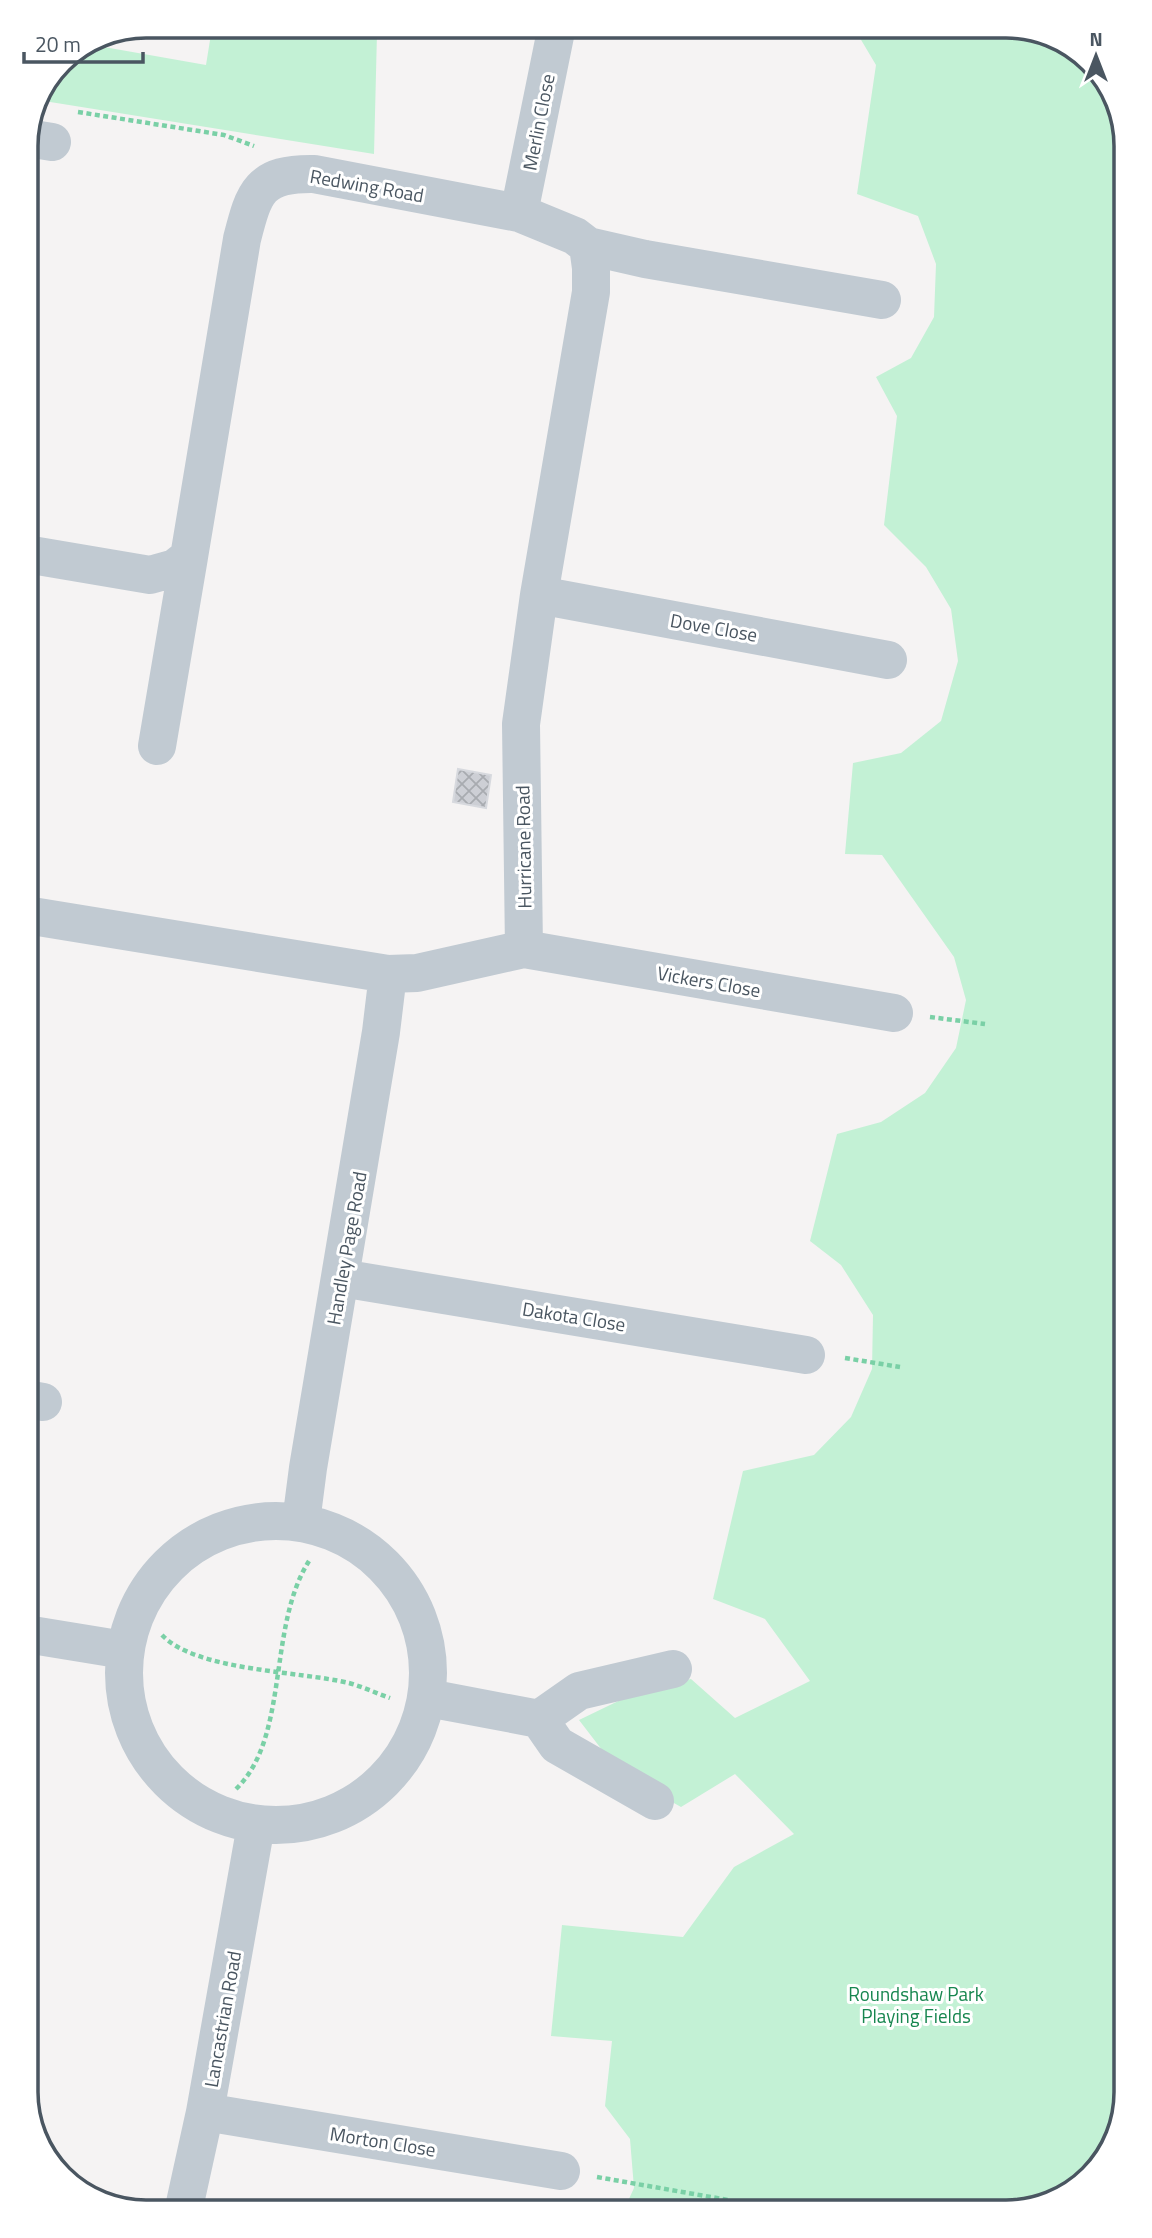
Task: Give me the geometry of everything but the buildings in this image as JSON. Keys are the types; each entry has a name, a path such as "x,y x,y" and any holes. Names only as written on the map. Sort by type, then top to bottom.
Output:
{"street":[{"name":"Merlin Close","path":"520,213 554,39"},
{"name":"Redwing Road","path":"157,746 242,239 255,197 270,181 289,173 314,174 520,213 575,236 588,246 645,259 882,300"},
{"name":"Hurricane Road","path":"524,950 521,724 539,595 591,292 588,246"},
{"path":"39,556 150,575 175,568 189,557"},
{"name":"Dove Close","path":"539,595 888,660"},
{"path":"39,917 388,974 417,972 524,950"},
{"name":"Vickers Close","path":"524,950 894,1013"},
{"name":"Handley Page Road","path":"318,1527 308,1468 382,1032 388,974"},
{"name":"Dakota Close","path":"341,1278 806,1355"},
{"path":"251,1522 318,1527 379,1559 410,1599 427,1647 425,1708 405,1757 377,1789 340,1812 299,1824 256,1825 213,1812 171,1784 140,1743 124,1695 124,1650 137,1609 164,1569 204,1538 251,1522"},
{"path":"39,1636 124,1650"},
{"path":"425,1708 538,1719 579,1691 673,1670"},
{"path":"538,1719 557,1745 655,1801"},
{"name":"Lancastrian Road","path":"186,2199 205,2112 256,1825"},
{"name":"Morton Close","path":"205,2112 561,2171"}],"path":[{"path":"39,140 72,144 76,111 225,135 263,149 289,173"},
{"path":"894,1013 985,1024"},
{"path":"806,1355 865,1360 900,1367"},
{"path":"213,1812 243,1783 259,1757 266,1735 288,1611 296,1585 308,1563 318,1527"},
{"path":"137,1609 172,1646 208,1660 349,1683 425,1708"},
{"path":"561,2171 726,2200"}],"green space":[{"path":"210,39 377,39 374,154 49,102 70,70 105,47 206,65"},
{"name":"Roundshaw Park Playing Fields","path":"861,39 1013,39 1041,44 1061,54 1061,91 1098,91 1105,105 1114,146 1114,2092 1108,2127 1087,2163 1066,2181 1027,2197 1006,2200 629,2200 634,2188 630,2139 605,2106 612,2041 551,2036 562,1925 683,1937 734,1867 794,1834 735,1774 681,1807 619,1772 579,1720 639,1691 691,1679 735,1718 810,1681 765,1619 713,1599 743,1471 814,1455 851,1417 872,1369 873,1315 841,1265 810,1241 837,1134 881,1122 925,1093 956,1048 966,1000 954,957 882,855 845,854 853,763 901,753 941,721 958,661 951,609 926,567 884,525 897,416 876,377 911,358 934,317 936,264 918,216 857,194 876,65"}]}
